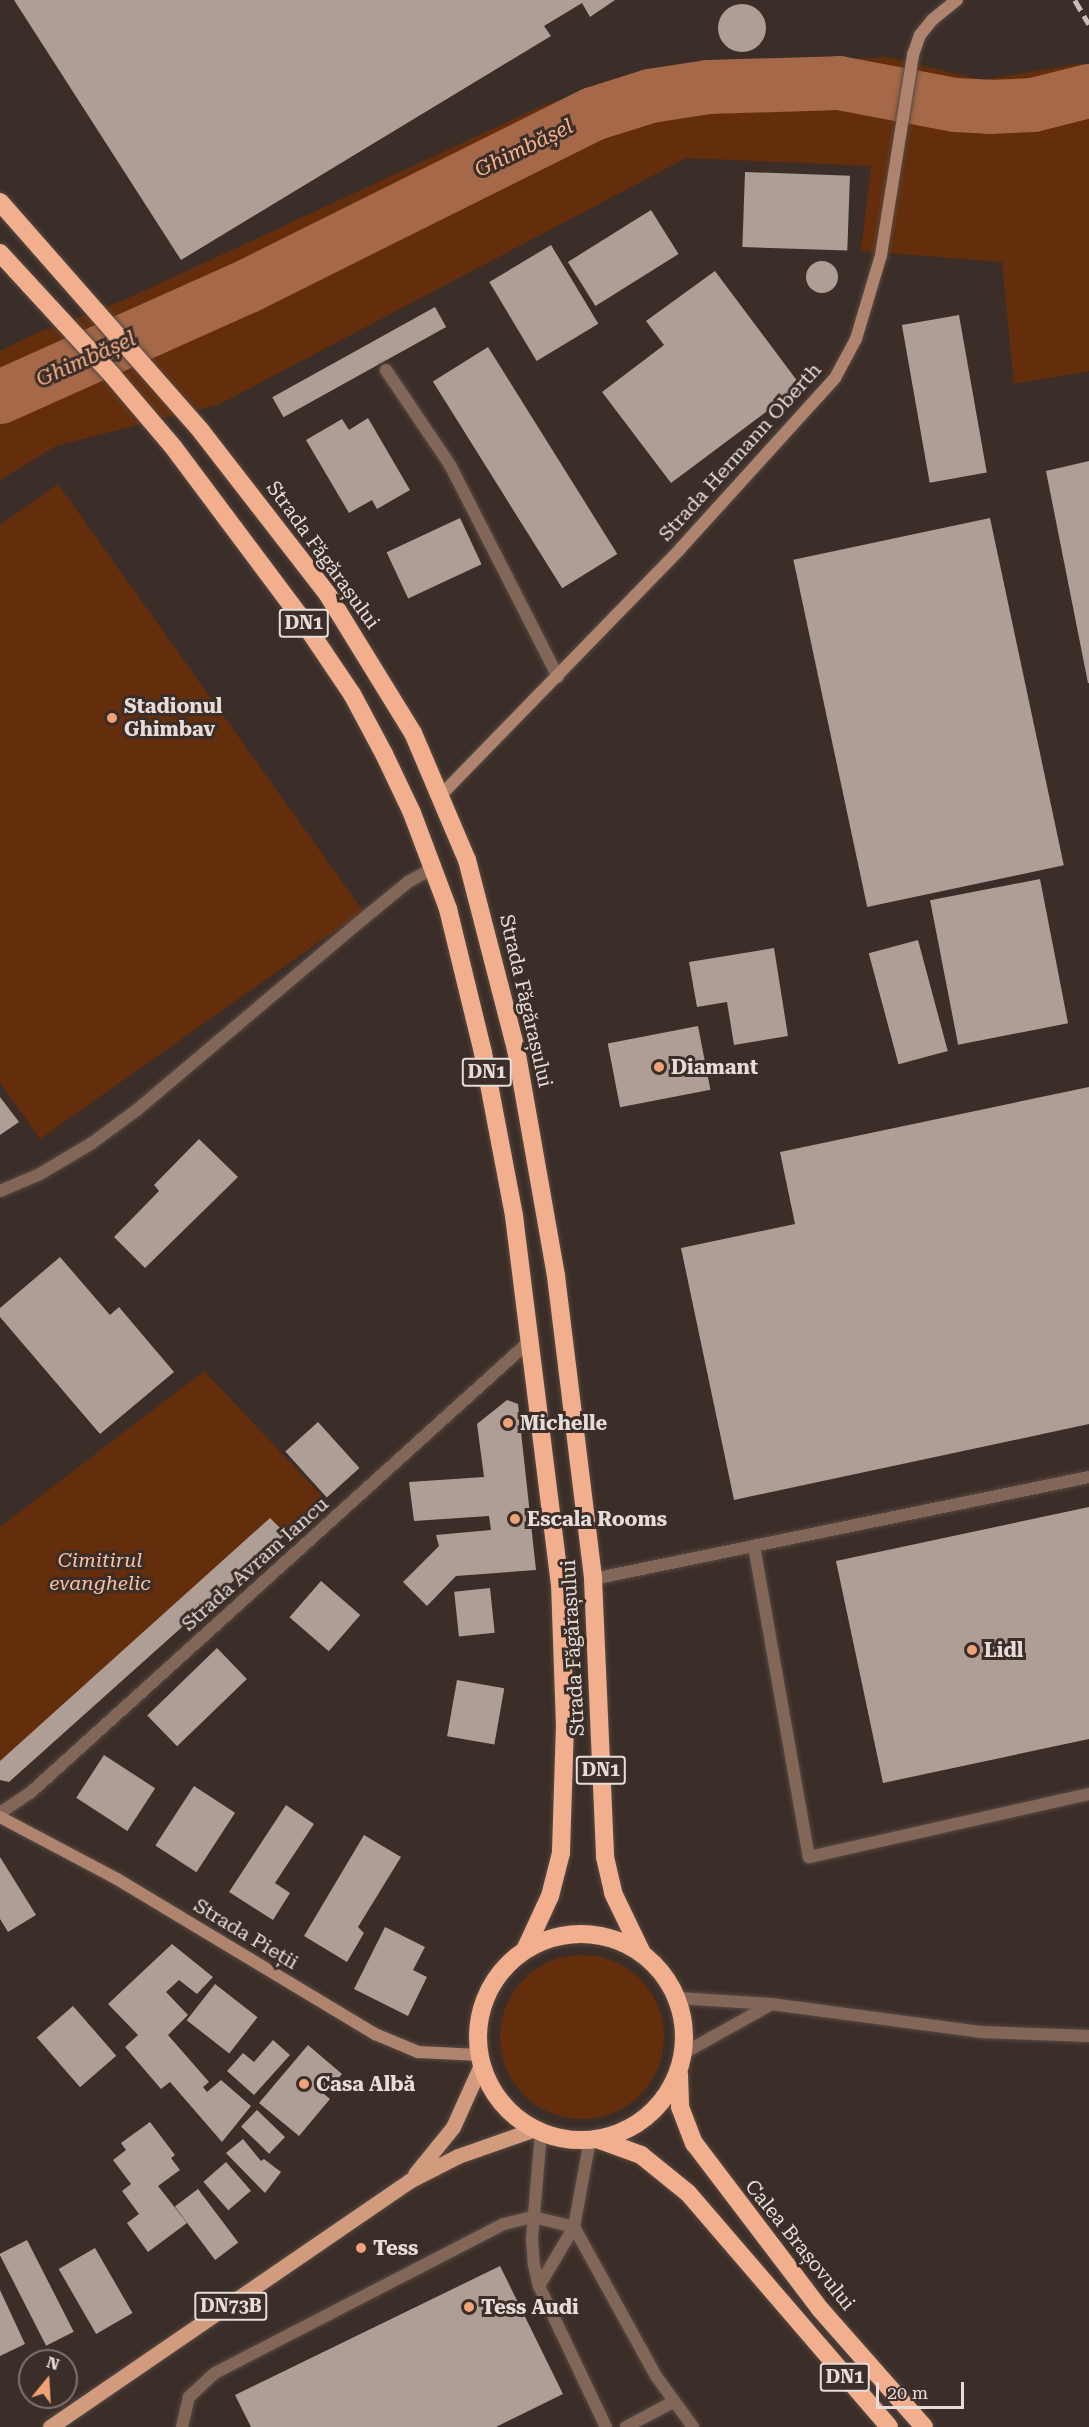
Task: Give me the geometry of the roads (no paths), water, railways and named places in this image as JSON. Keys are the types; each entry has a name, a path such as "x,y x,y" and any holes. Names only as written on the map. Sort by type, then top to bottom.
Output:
{"highway":[{"name":"Strada Făgărașului","path":"0,202 61,267 201,431 328,595 380,676 442,794 480,901 520,1070 556,1276 593,1579 605,1857 613,1893 642,1953"},
{"name":"Strada Făgărașului","path":"0,253 37,291 174,448 291,605 352,694 407,803 448,909 483,1053 532,1339 560,1583 565,1724 561,1854 550,1896 526,1948 500,1972 483,2002 480,2060"},
{"name":"Strada Făgărașului","path":"526,1948 565,1934 585,1933 605,1936 642,1953 657,1966 678,1998 685,2034 684,2053 679,2072 666,2096 648,2117 624,2131 594,2140 538,2131"},
{"path":"480,2060 496,2096 538,2131"},
{"name":"Calea Brașovului","path":"679,2072 680,2107 694,2143 820,2309 924,2427"},
{"name":"DN1","path":"594,2140 640,2156 688,2193 889,2427"}],"main road":[{"name":"Strada Hermann Oberth","path":"442,794 558,677 835,378 856,339 882,255 913,55 920,35 932,20 957,0"},
{"name":"Strada Pieții","path":"0,1818 117,1879 375,2034 418,2052 480,2060"},
{"name":"DN73B","path":"409,2181 453,2127 480,2060"},
{"name":"DN73B","path":"50,2427 409,2181 458,2156 538,2131"}],"street":[{"path":"386,370 450,465 558,677"},
{"path":"0,1191 40,1174 92,1143 138,1109 365,917 408,882 433,868"},
{"name":"Strada Avram Iancu","path":"0,1813 30,1793 532,1339"},
{"path":"593,1579 1089,1477"},
{"path":"754,1546 809,1857 1089,1794"},
{"path":"678,1998 771,2004 980,2032 1051,2038 1089,2036"},
{"path":"684,2053 771,2004"},
{"path":"538,2131 532,2247 539,2286 606,2427"},
{"path":"539,2286 574,2228 594,2140"},
{"path":"182,2427 189,2397 215,2373 504,2224 533,2217 574,2228 673,2402 693,2427"},
{"path":"626,2427 673,2402"}],"waterway":[{"name":"Ghimbășel","path":"0,397 248,286 593,114 650,96 708,87 839,83 955,105 990,107 1033,105 1089,91"}],"railway":[{"path":"1075,0 1089,24"}],"place":[{"name":"Stadionul Ghimbav","path":"112,718"},
{"name":"Diamant","path":"659,1067"},
{"name":"Michelle","path":"508,1423"},
{"name":"Escala Rooms","path":"515,1519"},
{"name":"Lidl","path":"972,1650"},
{"name":"Casa Albă","path":"304,2084"},
{"name":"Tess","path":"361,2248"},
{"name":"Tess Audi","path":"469,2307"}],"park label":[{"name":"Cimitirul evanghelic","path":"100,1572"}]}
